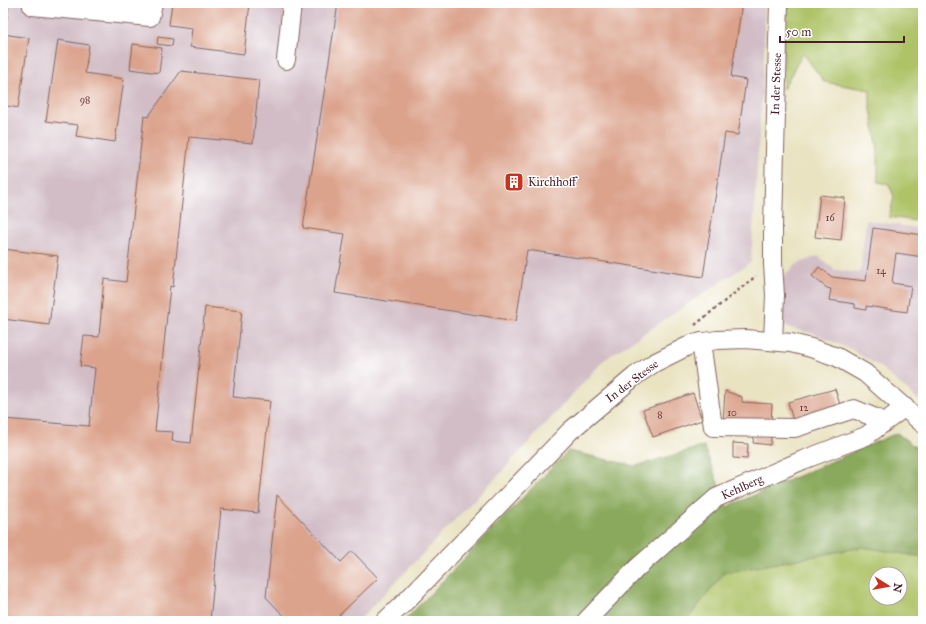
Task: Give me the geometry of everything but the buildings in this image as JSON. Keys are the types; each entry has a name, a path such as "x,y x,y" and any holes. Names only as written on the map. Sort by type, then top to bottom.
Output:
{"street":[{"path":"33,3 32,6 150,17 153,3"},
{"path":"286,60 292,3"},
{"name":"In der Stesse","path":"385,621 570,431 635,376 654,363 692,344 717,340 745,339 773,341 775,295 773,225 779,3"},
{"path":"773,341 791,343 837,357 865,373 923,424"},
{"path":"702,342 713,427 795,428 854,409 885,422"},
{"name":"Kehlberg","path":"586,621 637,568 716,498 803,460 866,436 905,407"}],"shaded area":[{"path":"3,3 765,3 764,58 751,262 604,360 505,468 358,621 3,621"},
{"path":"866,220 923,229 923,404 879,366 852,350 815,334 786,327 782,319 782,278 795,265 818,256 835,270 860,273"}],"green space":[{"path":"784,3 923,3 923,222 889,217 894,197 889,184 878,182 878,150 870,103 870,90 824,82 803,53 783,89"},
{"path":"897,433 923,453 923,557 863,547 724,573 686,621 404,621 568,451 636,466 704,446 727,507"},
{"path":"863,547 923,557 923,621 686,621 723,573"}],"place":[{"name":"Kirchhoff","path":"514,182"}]}
